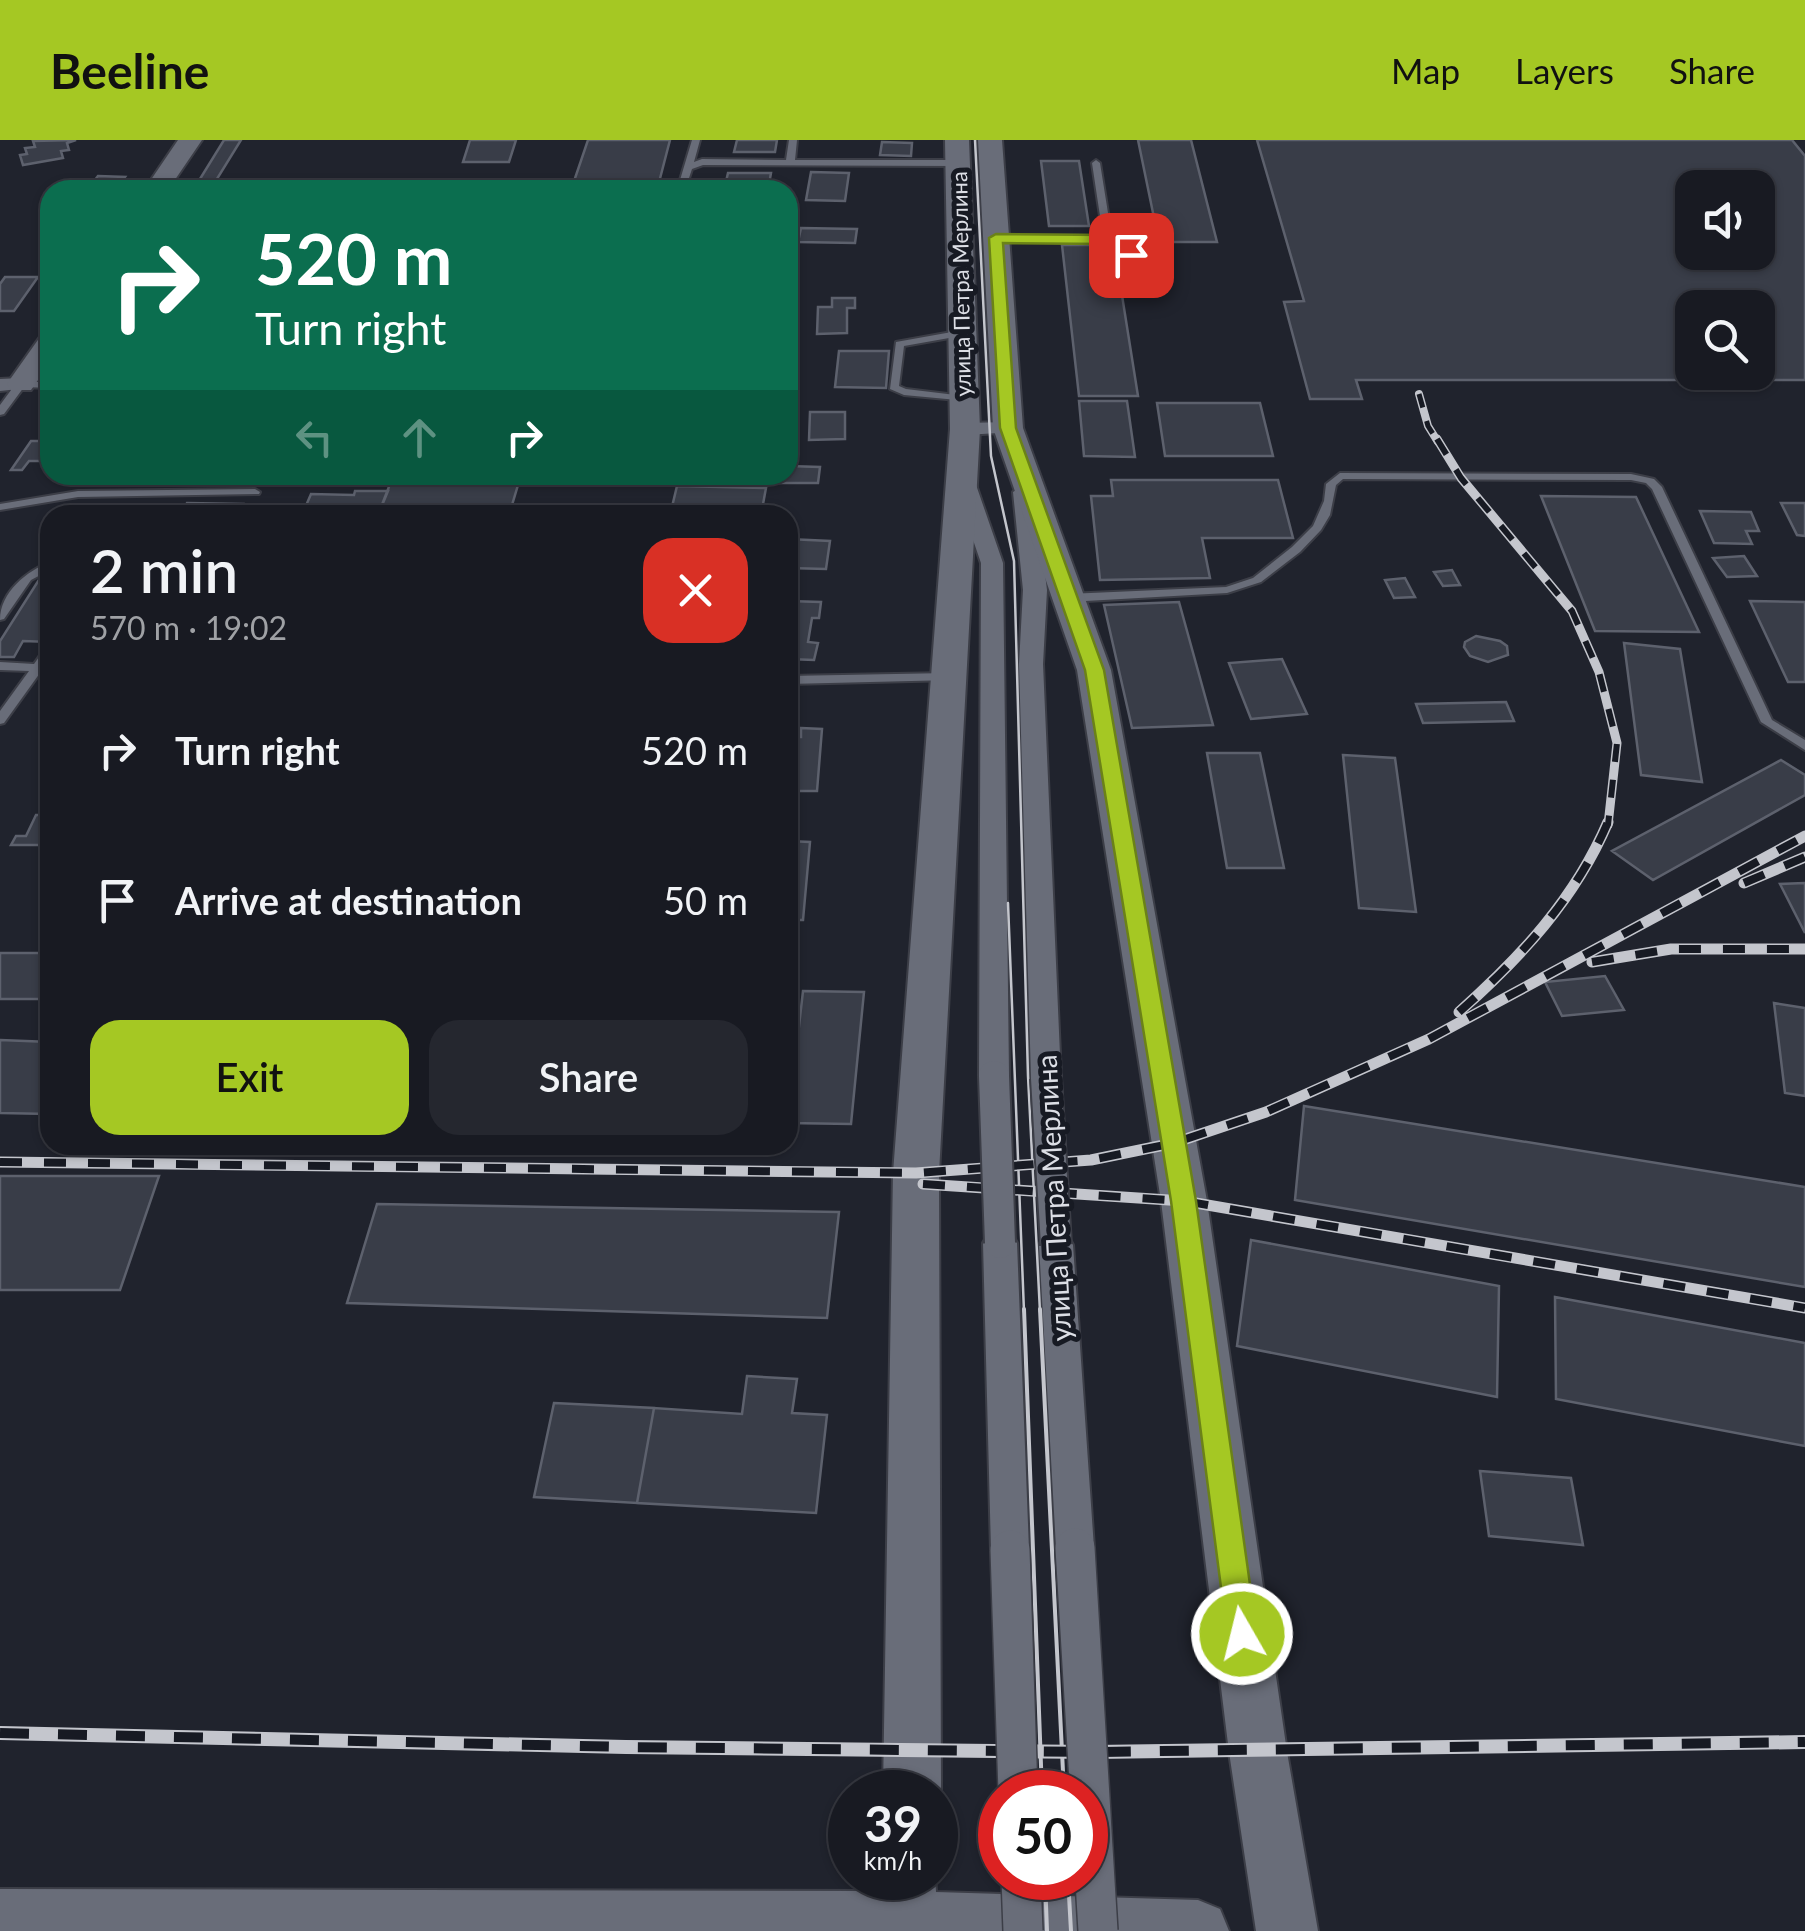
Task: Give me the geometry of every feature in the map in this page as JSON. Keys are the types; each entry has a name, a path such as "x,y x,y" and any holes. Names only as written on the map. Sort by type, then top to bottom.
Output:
{"main road":[{"path":"163,180 190,140"},
{"name":"улица Петра Мерлина","path":"974,151 996,238 1014,446 1094,670 1170,1114 1258,1752 1288,1931"},
{"name":"улица Петра Мерлина","path":"912,1770 916,1173 962,477 962,333 974,151"},
{"path":"24,385 40,359"},
{"path":"13,1924 906,1900 1198,1931"}],"street":[{"name":"улица Петра Мерлина","path":"965,414 1014,446 1036,590 1032,664 1046,1078 1098,1931"},
{"name":"улица Петра Мерлина","path":"962,477 992,563 994,1076 1017,1770"},
{"path":"1022,1900 1023,1931"}],"lane":[{"path":"685,180 696,140"},
{"path":"790,162 794,140"},
{"path":"688,167 702,162 790,162 974,151"},
{"path":"1096,163 1108,240"},
{"path":"996,238 1108,240 1131,255"},
{"path":"962,333 899,344 894,386 965,414"},
{"path":"0,412 24,385"},
{"path":"1068,598 1244,586 1257,580 1326,520 1332,484 1340,476 1630,477 1650,481 1657,486 1768,722 1805,746"},
{"path":"0,506 22,506 78,494 255,492"},
{"path":"0,616 27,578 40,571"},
{"path":"0,720 40,662"},
{"path":"0,666 35,668"},
{"path":"798,680 949,676"}],"building":[{"path":"76,140 67,143 69,150 61,151 63,158 23,165 20,155 27,154 25,148 35,147 33,141"},
{"path":"224,140 241,140 216,180 199,180"},
{"path":"470,140 516,140 509,162 463,162"},
{"path":"588,140 670,140 660,180 574,180"},
{"path":"737,140 777,140 775,152 734,152"},
{"path":"1138,140 1191,140 1217,242 1159,242"},
{"path":"1257,140 1792,140 1805,156 1805,380 1775,380 1775,290 1675,290 1675,380 1356,380 1362,399 1310,399 1284,302 1304,301"},
{"path":"882,142 912,143 911,156 880,155"},
{"path":"1041,161 1079,161 1089,226 1049,226"},
{"path":"811,172 849,173 845,201 806,200"},
{"path":"728,173 771,173 770,180 726,180"},
{"path":"98,176 125,177 123,180 95,180"},
{"path":"801,228 857,229 855,243 798,242"},
{"path":"1062,245 1114,245 1138,396 1079,396"},
{"path":"5,277 38,277 14,311 0,311 0,284"},
{"path":"832,298 855,298 855,308 847,308 847,333 817,334 818,307 832,307"},
{"path":"839,351 889,351 886,388 835,387"},
{"path":"1079,401 1127,401 1135,457 1084,456"},
{"path":"1157,403 1260,403 1273,456 1165,456"},
{"path":"810,412 845,412 845,439 809,440"},
{"path":"31,441 40,441 40,461 29,461 22,470 11,470"},
{"path":"798,466 820,467 818,483 798,483"},
{"path":"1111,480 1278,480 1293,538 1202,538 1210,578 1100,580 1091,496 1113,496"},
{"path":"390,485 518,485 512,505 382,505"},
{"path":"677,486 766,488 763,505 672,505"},
{"path":"355,491 388,491 382,505 306,505 311,494 354,495"},
{"path":"1541,496 1636,497 1699,632 1595,631"},
{"path":"187,503 243,504 243,505"},
{"path":"1781,503 1805,503 1805,536 1797,535"},
{"path":"1700,511 1751,512 1759,531 1746,531 1752,544 1714,543"},
{"path":"798,539 830,541 826,569 798,568"},
{"path":"1744,556 1757,576 1727,577 1713,558"},
{"path":"1452,570 1460,585 1443,586 1434,572"},
{"path":"40,578 40,642 23,641 14,657 0,657 0,641"},
{"path":"1405,578 1415,597 1394,598 1385,580"},
{"path":"798,601 821,602 819,618 812,618 808,642 818,643 814,660 798,659"},
{"path":"1750,601 1805,602 1805,682 1788,682"},
{"path":"1179,602 1213,725 1132,728 1104,605"},
{"path":"1476,636 1500,641 1507,646 1508,655 1488,662 1470,656 1465,642"},
{"path":"1624,643 1680,649 1702,782 1641,775"},
{"path":"1282,659 1307,714 1251,719 1229,663"},
{"path":"1506,702 1514,721 1423,723 1416,704"},
{"path":"801,728 822,729 817,791 798,791"},
{"path":"1207,753 1260,753 1284,868 1227,868"},
{"path":"1343,755 1395,758 1416,912 1359,908"},
{"path":"1781,760 1805,775 1805,795 1653,880 1612,851"},
{"path":"36,815 40,815 40,845 11,845 16,836 26,836"},
{"path":"798,841 810,842 803,920 798,920"},
{"path":"1805,883 1805,933 1780,884"},
{"path":"0,953 40,953 40,999 0,999"},
{"path":"1605,976 1624,1010 1562,1016 1545,982"},
{"path":"803,991 864,992 851,1124 798,1123 798,1035"},
{"path":"1774,1003 1805,1008 1805,1096 1785,1093"},
{"path":"0,1040 40,1042 40,1114 0,1113"},
{"path":"1304,1106 1805,1187 1805,1287 1295,1200"},
{"path":"0,1176 159,1176 120,1290 0,1290"},
{"path":"377,1204 839,1212 827,1318 347,1303"},
{"path":"1251,1240 1499,1286 1497,1397 1237,1346"},
{"path":"1555,1297 1805,1343 1805,1446 1556,1399"},
{"path":"747,1376 797,1379 792,1413 827,1415 816,1513 637,1503 654,1408 742,1414"},
{"path":"554,1403 654,1408 637,1503 534,1497"},
{"path":"1480,1471 1571,1478 1583,1545 1489,1536"}],"tram line":[{"path":"975,140 991,456 1014,561 1028,1076 1040,1312"},
{"path":"1008,903 1024,1312"},
{"path":"1024,1309 1041,1770"},
{"path":"1040,1309 1063,1770"},
{"path":"1046,1900 1047,1931"},
{"path":"1069,1900 1071,1931"}],"railway":[{"path":"1419,394 1428,426 1438,442"},
{"path":"1437,439 1461,478 1572,611 1599,672 1617,743 1608,825"},
{"path":"1459,1012 1504,970 1563,901 1608,822"},
{"path":"0,1162 916,1173 1091,1160 1174,1143 1266,1112 1429,1039 1805,836"},
{"path":"1744,883 1805,857"},
{"path":"1592,962 1671,949 1805,949"},
{"path":"923,1184 1184,1201 1805,1308"},
{"path":"0,1733 626,1747 1095,1752 1805,1742"}],"route":[{"path":"1131,255 1108,240 996,238 1008,428 1094,670 1184,1201 1242,1634"}]}
